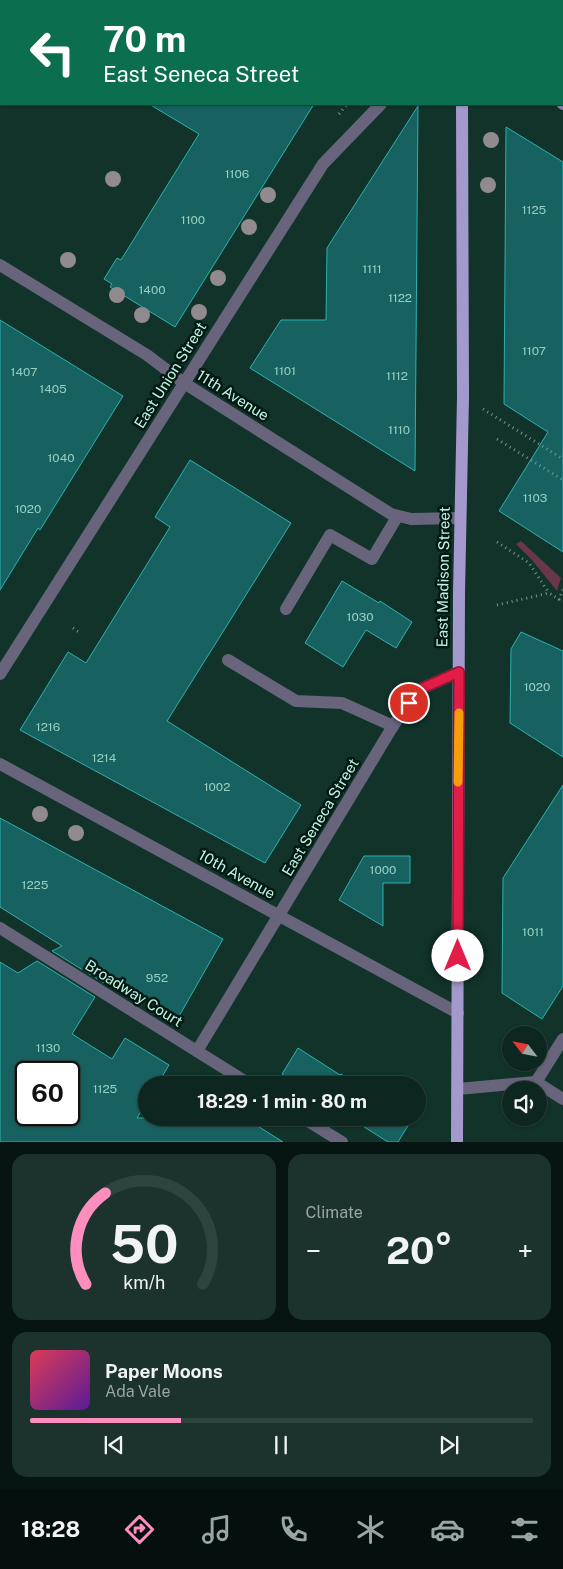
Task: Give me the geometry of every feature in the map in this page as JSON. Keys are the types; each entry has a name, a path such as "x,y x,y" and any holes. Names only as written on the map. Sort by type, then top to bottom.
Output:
{"main road":[{"name":"East Madison Street","path":"457,1142 460,518 463,397 462,105"}],"street":[{"name":"East Union Street","path":"0,674 324,164 380,105"},
{"name":"11th Avenue","path":"0,266 147,355 184,383 397,517 411,520 460,518"},
{"path":"286,609 330,535 372,559 397,517"},
{"path":"228,660 296,701 342,703 393,726"},
{"name":"East Seneca Street","path":"197,1051 416,691 459,672"},
{"name":"10th Avenue","path":"0,764 458,1013"},
{"name":"Broadway Court","path":"0,928 237,1076"},
{"path":"537,1081 563,1039"},
{"path":"458,1089 502,1085"},
{"path":"547,1089 563,1098"},
{"path":"316,1126 342,1142"}],"path":[{"path":"498,418 563,459"},
{"path":"497,439 563,480"},
{"path":"497,542 530,563 548,593 561,601 563,589"},
{"path":"497,605 548,593"},
{"path":"73,628 80,633"}],"shaded area":[{"path":"521,541 561,578 557,591 532,560 516,544"}],"building":[{"path":"151,105 313,105 175,327 110,287 112,284 104,279 117,258 121,260 199,134"},
{"path":"418,106 415,471 250,368 281,320 326,320 327,248"},
{"path":"506,127 563,162 563,552 499,511 548,432 504,404"},
{"path":"0,320 123,396 40,530 38,528 0,590"},
{"path":"190,460 291,523 167,721 301,805 265,863 20,730 68,652 86,663 170,527 155,517"},
{"path":"342,581 379,603 380,601 412,622 396,648 366,630 343,667 305,643"},
{"path":"521,632 563,651 563,757 510,723 511,649"},
{"path":"563,785 563,986 542,1019 502,993 503,878"},
{"path":"0,818 223,939 178,1018 109,975 104,983 52,951 62,946 0,907"},
{"path":"364,856 410,856 410,883 383,883 383,926 339,900"},
{"path":"37,961 95,997 72,1034 112,1059 125,1038 169,1065 162,1076 138,1076 138,1126 258,1126 283,1142 0,1142 0,962 18,973"},
{"path":"298,1048 344,1076 285,1076 282,1074"},
{"path":"363,1126 408,1126 398,1142 388,1142"}],"slow traffic":[{"path":"458,782 459,713"}],"route":[{"path":"409,703 416,691 459,672 458,956"}]}
